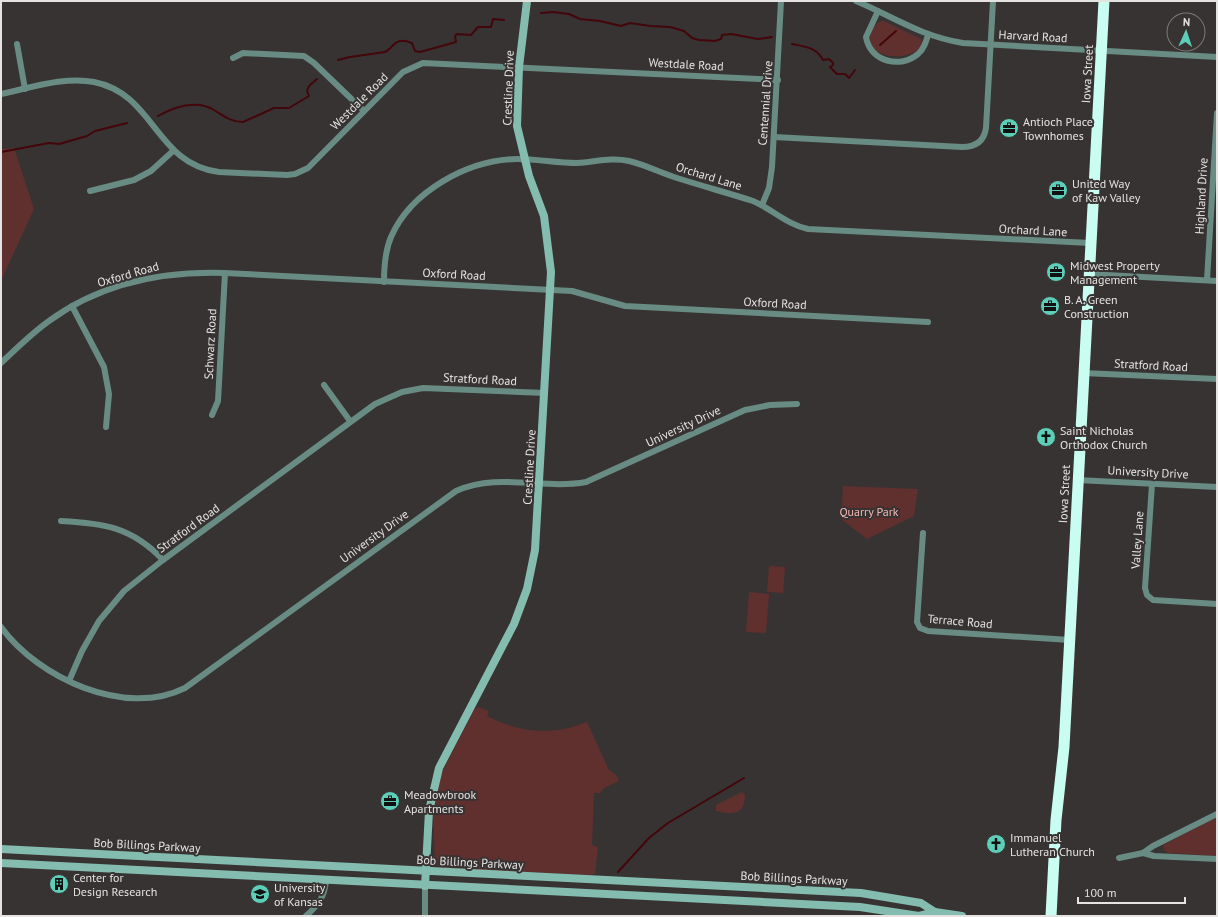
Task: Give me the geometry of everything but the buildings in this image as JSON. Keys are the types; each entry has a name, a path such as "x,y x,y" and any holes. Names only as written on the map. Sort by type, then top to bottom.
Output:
{"highway":[{"name":"Iowa Street","path":"1050,916 1056,820 1064,747 1088,274 1104,1"}],"main road":[{"name":"Crestline Drive","path":"425,886 429,811 438,768 512,630 527,589 535,550 551,272 546,225 525,160 517,126 519,67 527,1"},
{"name":"Bob Billings Parkway","path":"1,849 426,872 861,893 922,903 935,912"},
{"name":"Bob Billings Parkway","path":"1,863 854,907 919,916 935,912 962,916"}],"street":[{"name":"Centennial Drive","path":"762,205 770,181 778,80 781,1"},
{"name":"Harvard Road","path":"856,1 928,35 951,41 990,45 1217,56"},
{"path":"774,137 962,147 973,146 980,142 985,132 993,1"},
{"path":"878,11 866,37 870,49 879,58 898,61 910,58 921,51 928,35"},
{"path":"17,44 25,89"},
{"path":"233,58 243,53 304,56 314,63 364,111"},
{"name":"Westdale Road","path":"1,94 75,81 94,82 114,88 134,102 173,151 192,165 209,171 295,174 308,168 403,72 419,64 432,62 778,80"},
{"name":"Highland Drive","path":"1207,280 1217,112"},
{"path":"90,191 134,180 151,171 173,151"},
{"name":"Orchard Lane","path":"384,282 386,255 391,237 402,218 416,202 449,178 475,167 516,159 578,162 609,159 630,161 762,205 788,223 808,229 1090,244"},
{"name":"Oxford Road","path":"1,363 38,329 72,306 104,291 151,277 181,273 225,273 551,290 581,293 625,306 928,322"},
{"name":"Schwarz Road","path":"212,415 218,401 225,273"},
{"path":"1088,274 1217,281"},
{"path":"72,306 104,367 109,394 106,427"},
{"name":"Stratford Road","path":"1084,373 1217,379"},
{"path":"324,385 350,421"},
{"name":"Stratford Road","path":"69,681 82,651 99,621 124,591 163,560 350,421 384,399 402,392 423,388 545,393"},
{"name":"University Drive","path":"1,627 33,660 56,675 69,681 129,699 150,699 171,696 185,688 450,494 478,483 564,485 586,482 745,410 770,405 797,404"},
{"name":"University Drive","path":"1078,480 1217,487"},
{"name":"Valley Lane","path":"1152,484 1145,588 1149,598 1153,600 1217,604"},
{"path":"61,521 90,522 114,527 137,538 163,560"},
{"name":"Terrace Road","path":"923,533 917,622 920,628 928,631 1070,640"},
{"path":"1119,858 1144,853 1159,843 1217,814"},
{"path":"1159,843 1162,853 1166,856"},
{"path":"1144,853 1154,856 1217,859"},
{"path":"306,916 321,901 324,894 326,880"},
{"name":"Crestline Drive","path":"425,886 425,916"}],"green space":[{"path":"881,21 884,21 921,39 920,47 914,52 905,56 883,54 875,50 870,43 871,33 875,26"},
{"path":"14,148 34,209 1,281 1,149"},
{"name":"Quarry Park","path":"843,486 918,489 914,516 867,539 841,519"},
{"path":"769,566 785,567 783,593 767,592"},
{"path":"749,592 769,594 766,633 746,632"},
{"path":"478,707 489,711 487,716 499,722 536,731 561,729 587,722 609,770 616,775 619,781 604,788 600,793 594,793 592,845 598,847 595,874 441,868 435,864 433,816 441,774 474,710"},
{"path":"742,792 745,795 743,806 740,810 733,813 716,811 716,805"},
{"path":"1217,817 1217,856 1168,853 1164,850 1163,845"}],"waterway":[{"path":"541,13 553,12 569,14 580,19 600,21 621,26 630,23 670,27 684,31 692,38 699,40 715,41 721,39 722,35 731,34 758,39 772,37"},
{"path":"338,60 385,52 398,41 412,43 415,51 420,52 456,42 455,36 457,34 471,35 478,27 491,27 493,19 504,20"},
{"path":"880,45 896,31"},
{"path":"792,44 814,50 823,60 829,59 833,63 830,67 837,74 845,74 849,78 855,70"},
{"path":"158,116 178,107 200,105 214,110 231,120 243,122 274,108 289,108 309,96 307,91 309,86 317,79"},
{"path":"1,152 49,143 59,144 87,136 95,131 127,123"},
{"path":"618,872 649,838 668,823 744,778"}],"place":[{"name":"Antioch Place Townhomes","path":"1009,128"},
{"name":"United Way of Kaw Valley","path":"1058,190"},
{"name":"Midwest Property Management","path":"1056,272"},
{"name":"B. A. Green Construction","path":"1050,306"},
{"name":"Saint Nicholas Orthodox Church","path":"1046,437"},
{"name":"Meadowbrook Apartments","path":"390,801"},
{"name":"Immanuel Lutheran Church","path":"996,844"},
{"name":"Center for Design Research","path":"59,884"},
{"name":"University of Kansas","path":"260,894"}]}
